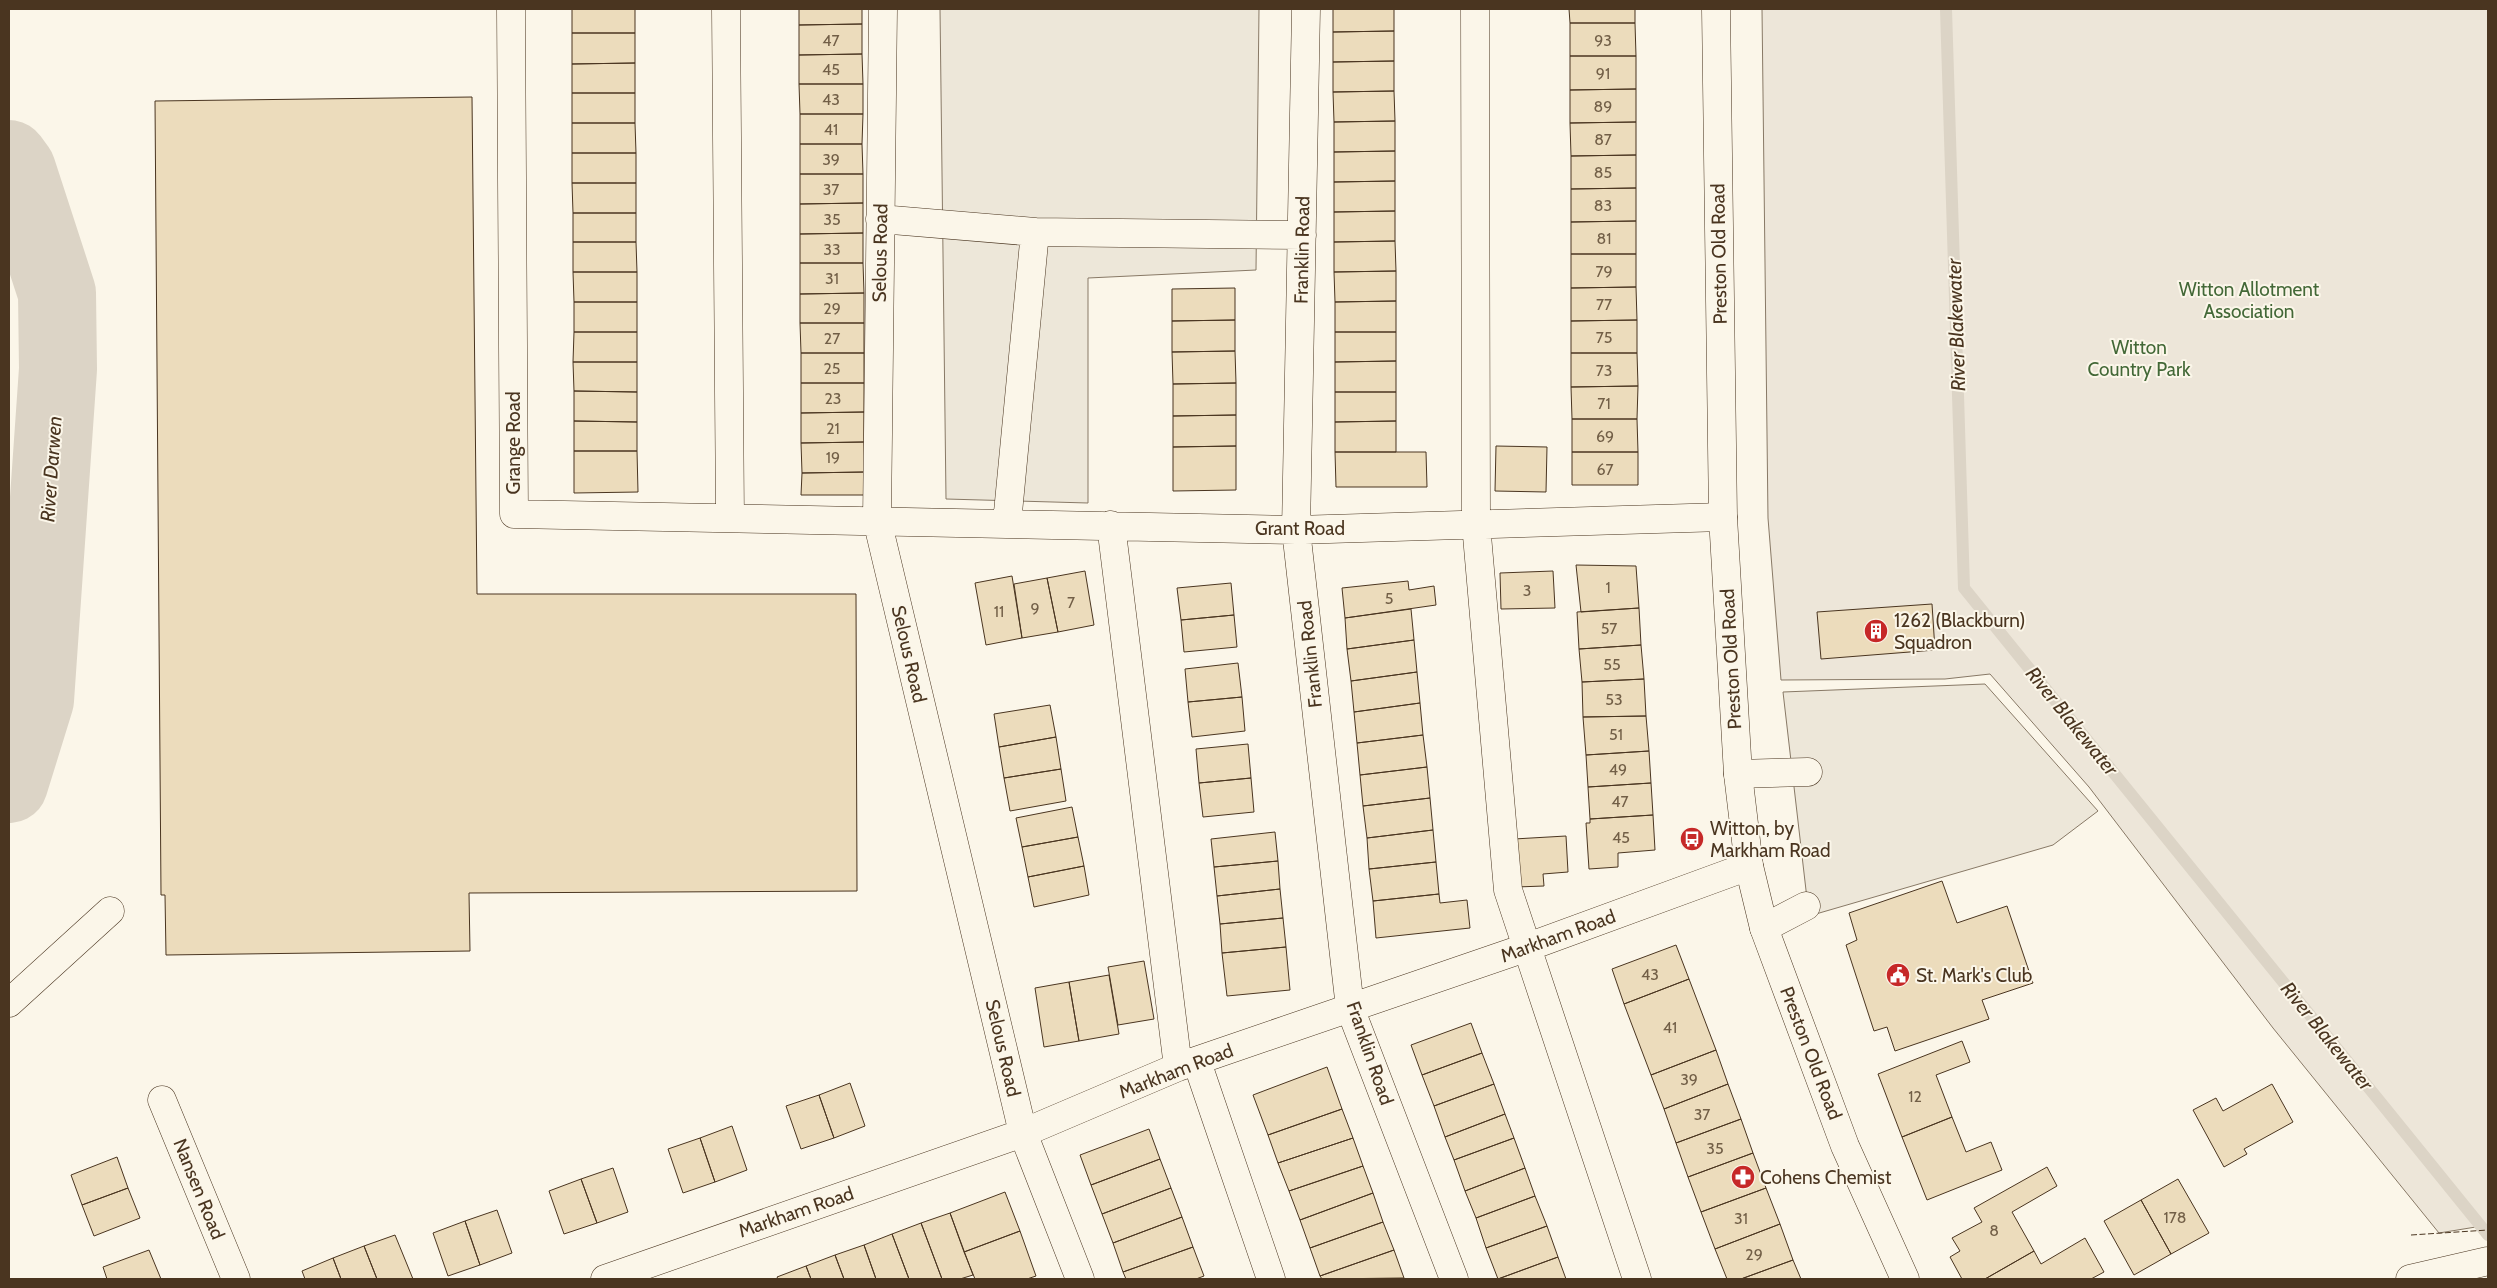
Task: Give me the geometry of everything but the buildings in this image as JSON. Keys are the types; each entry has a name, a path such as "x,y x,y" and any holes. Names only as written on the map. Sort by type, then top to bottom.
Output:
{"street":[{"name":"Grange Road","path":"511,9 514,514 877,520"},
{"path":"726,9 730,518"},
{"name":"Selous Road","path":"882,9 877,520 1023,1133 1080,1279"},
{"name":"Franklin Road","path":"1306,9 1296,530 1350,1008 1454,1279"},
{"path":"1475,9 1476,524 1508,890 1525,948 1637,1279"},
{"name":"Preston Old Road","path":"1716,9 1723,517 1738,774 1749,866 1764,928 1846,1146 1905,1279"},
{"path":"880,219 1035,232 1302,236"},
{"path":"1007,523 1035,232"},
{"name":"Grant Road","path":"877,520 1296,530 1723,517"},
{"path":"1111,525 1188,1065 1271,1279"},
{"path":"1738,774 1808,772"},
{"name":"Markham Road","path":"604,1279 1023,1133 1188,1065 1525,948 1749,866"},
{"path":"1764,928 1806,906"},
{"path":"9,1003 110,911"},
{"name":"Nansen Road","path":"162,1100 236,1279"},
{"path":"2410,1279 2488,1262"}],"green space":[{"name":"Witton Country Park","path":"1762,9 2488,9 2488,1225 2439,1233 2273,1028 2089,787 1990,674 1945,679 1781,680 1768,518"}],"shaded area":[{"path":"940,9 1259,9 1256,270 1088,278 1088,503 946,499"},
{"path":"1985,684 2098,811 2053,845 1809,916 1783,692"}],"waterway":[{"name":"River Blakewater","path":"1946,9 1964,588 2488,1235"},
{"name":"River Darwen","path":"9,159 17,170 57,293 58,369 35,700 9,784"}],"fence":[{"path":"2411,1235 2488,1230"}],"place":[{"name":"1262 (Blackburn) Squadron","path":"1876,631"},
{"name":"Witton, by Markham Road","path":"1692,839"},
{"name":"St. Mark's Club","path":"1898,975"},
{"name":"Cohens Chemist","path":"1743,1177"}],"park label":[{"name":"Witton Allotment Association","path":"2249,300"}]}
